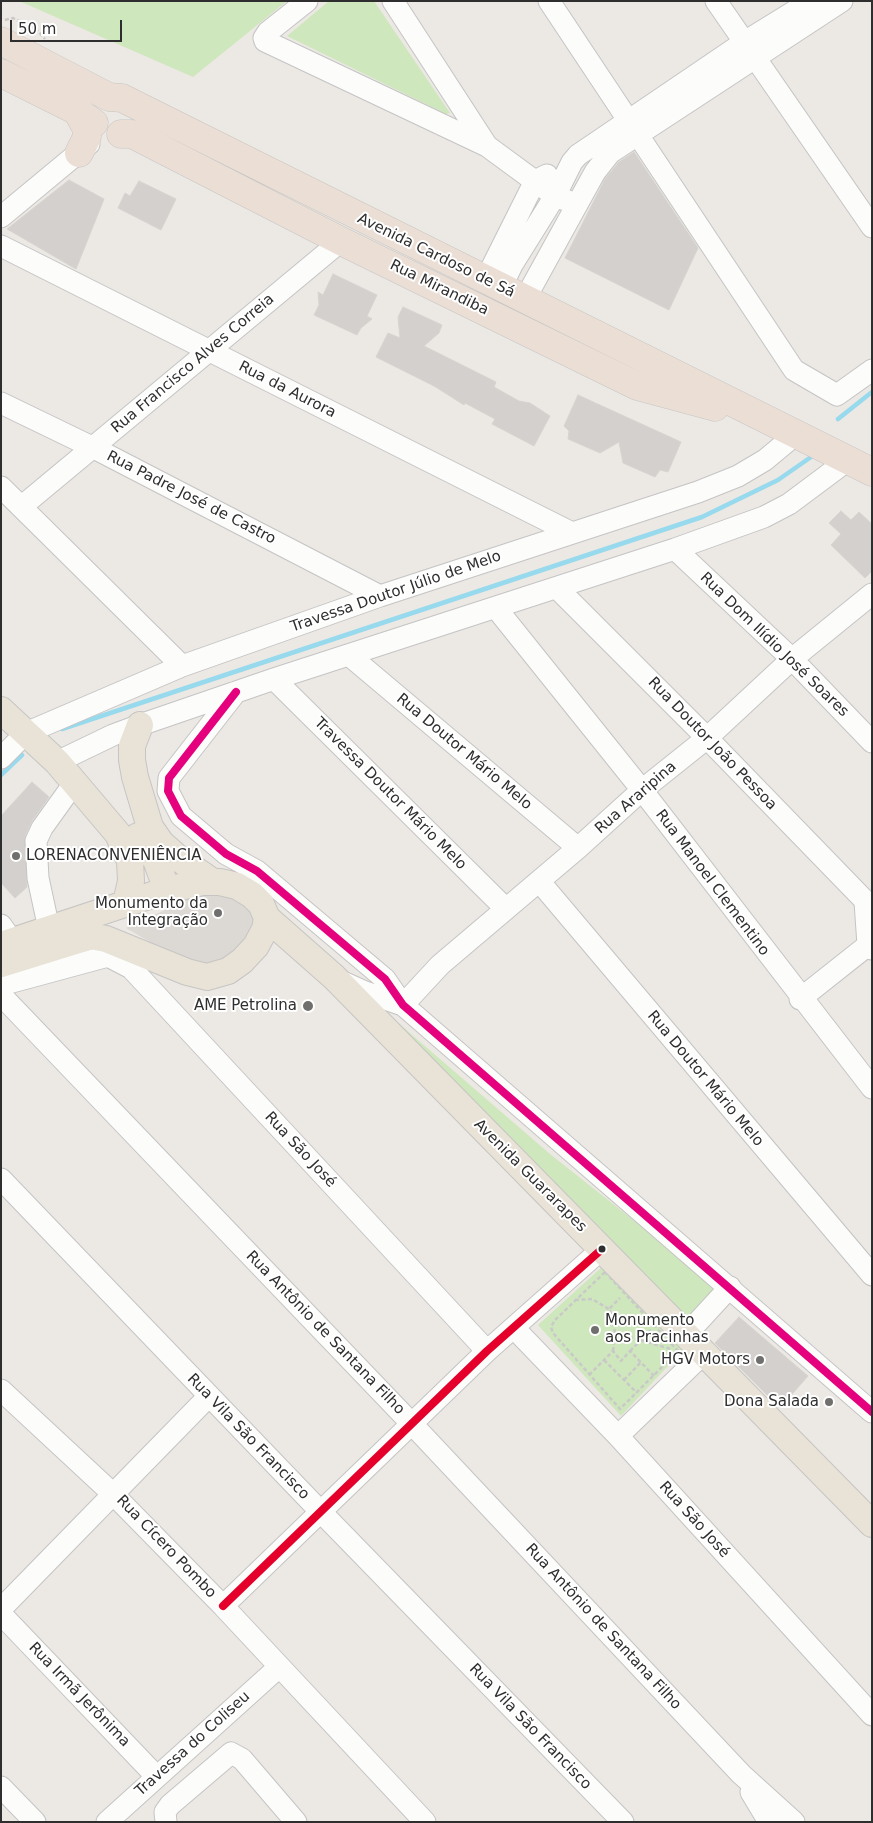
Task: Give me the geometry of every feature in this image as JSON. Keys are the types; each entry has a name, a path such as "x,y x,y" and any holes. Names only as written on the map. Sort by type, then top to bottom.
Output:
{"highway":[{"name":"Avenida Cardoso de Sá","path":"1,42 860,466"},
{"name":"Rua Mirandiba","path":"1,73 99,125 132,134 341,241 637,386 765,420"},
{"path":"79,152 85,144 87,129 99,125 130,126 132,120 131,107 118,99 102,99 94,109 99,125"}],"main road":[{"path":"1,710 57,762 110,822 126,848 130,860 131,874 126,903"},
{"path":"140,725 132,746 132,760 135,777 150,827 161,843 178,858 214,882"},
{"path":"78,785 148,847 167,890"},
{"path":"3,938 49,929 167,890 202,882 214,882"},
{"name":"Avenida Guararapes","path":"214,882 237,886 262,904 267,918 334,978 602,1249 689,1347 872,1524"},
{"path":"3,938 91,936 107,947 157,960 198,976 215,976 235,966 251,951 265,929 267,918"}],"street":[{"path":"307,1 268,32 264,38 265,41 487,146 555,196 578,206"},
{"path":"393,1 487,146"},
{"path":"549,1 794,370 835,395 843,392 872,370"},
{"path":"716,1 872,226"},
{"path":"504,289 534,181 572,162 587,148 633,127 749,50 811,1"},
{"path":"749,50 842,1"},
{"path":"504,289 578,206 604,159 633,127"},
{"path":"1,217 79,152"},
{"path":"504,289 512,265 555,196 572,162"},
{"name":"Rua Francisco Alves Correia","path":"22,507 341,241"},
{"name":"Rua da Aurora","path":"1,246 572,533"},
{"name":"Rua Padre José de Castro","path":"1,403 94,448 380,596"},
{"name":"Travessa Doutor Júlio de Melo","path":"1,758 26,734 182,666 380,596 698,492 738,476 764,460 795,435"},
{"path":"57,762 113,735 140,725 764,518 860,466"},
{"path":"1,487 182,666"},
{"name":"Rua Dom Ilídio José Soares","path":"675,549 792,659 872,742"},
{"name":"Rua Doutor João Pessoa","path":"557,588 707,738 868,905 870,946"},
{"name":"Rua Araripina","path":"403,1005 440,965 578,848 642,790 707,738 792,659 872,594"},
{"name":"Rua Manoel Clementino","path":"496,608 642,790 800,999 872,1088"},
{"name":"Rua Doutor Mário Melo","path":"350,656 578,848"},
{"name":"Travessa Doutor Mário Melo","path":"274,679 506,909"},
{"path":"236,692 169,778 168,791 182,816 226,854 265,877 385,979 403,1005 872,1412"},
{"path":"49,929 38,878 36,842 42,828 78,785"},
{"name":"Rua Doutor Mário Melo","path":"539,881 872,1275"},
{"path":"800,999 870,946"},
{"path":"1,985 107,947"},
{"name":"Rua São José","path":"107,947 131,968 486,1351"},
{"path":"334,978 364,992 403,1005"},
{"name":"Rua Antônio de Santana Filho","path":"1,995 412,1424 741,1774 794,1822"},
{"name":"Rua Vila São Francisco","path":"1,1179 320,1512 623,1822"},
{"path":"223,1606 486,1351 602,1249"},
{"path":"618,1436 689,1347 730,1287"},
{"name":"Rua São José","path":"514,1328 618,1436 872,1715"},
{"name":"Rua Cícero Pombo","path":"1,1390 113,1494 223,1606 425,1822"},
{"path":"1,1608 209,1396"},
{"name":"Rua Irmã Jerônima","path":"1,1614 156,1776"},
{"name":"Travessa do Coliseu","path":"107,1822 279,1667"},
{"path":"166,1822 166,1812 170,1805 231,1753 242,1759 296,1822"},
{"path":"741,1774 769,1822"},
{"path":"1,1787 35,1822"}],"path":[{"path":"604,1360 637,1393 620,1409 553,1333 551,1327 554,1320 605,1272 655,1326 689,1347"},
{"path":"608,1309 625,1293"},
{"path":"575,1300 592,1299 608,1309 612,1315 615,1333 613,1351 590,1374"},
{"path":"613,1351 621,1361 655,1326"},
{"path":"615,1333 640,1342 689,1347"},
{"path":"630,1351 654,1376 689,1347"},
{"path":"624,1380 641,1362"}],"green space":[{"path":"19,1 287,1 193,77"},
{"path":"329,1 374,1 450,113 446,114 287,36"},
{"path":"375,1003 550,1154 719,1288 685,1325"},
{"path":"603,1266 683,1350 621,1416 538,1325"}],"shaded area":[{"path":"222,892 251,909 256,923 253,929 230,954 213,965 186,963 126,928 165,910 182,896"}],"building":[{"path":"634,152 698,248 669,310 565,258 605,179 619,162"},
{"path":"69,180 104,199 76,269 7,229"},
{"path":"139,181 176,199 161,230 118,208 125,193 130,196"},
{"path":"333,274 377,295 367,316 372,319 361,328 357,335 314,315 319,305 318,292 323,295"},
{"path":"403,307 442,325 439,333 424,346 496,382 494,387 519,401 530,403 550,416 534,446 492,424 495,419 465,403 464,405 434,386 376,357 388,333 400,338 398,317"},
{"path":"578,395 681,442 668,472 660,470 655,477 623,463 619,442 600,453 568,439 569,431 564,426"},
{"path":"841,511 851,520 859,512 872,524 872,571 865,578 831,545 841,534 829,523"},
{"name":"LORENACONVENIÊNCIA","path":"32,782 49,797 32,821 25,836 27,887 15,898 1,883 1,816"},
{"name":"HGV Motors","path":"739,1317 808,1376 780,1408 715,1343"}],"waterway":[{"path":"838,419 872,392"},
{"path":"62,729 702,517 778,480 811,457"},
{"path":"1,775 22,755"}],"transit line":[{"path":"236,692 169,778 168,791 181,816 226,854 257,871 385,979 403,1005 872,1412"},
{"path":"223,1606 487,1351 602,1249"}],"place":[{"name":"LORENACONVENIÊNCIA","path":"16,856"},
{"name":"Monumento da Integração","path":"218,913"},
{"name":"AME Petrolina","path":"308,1006"},
{"name":"Monumento aos Pracinhas","path":"595,1330"},
{"name":"HGV Motors","path":"760,1360"},
{"name":"Dona Salada","path":"829,1402"}]}
